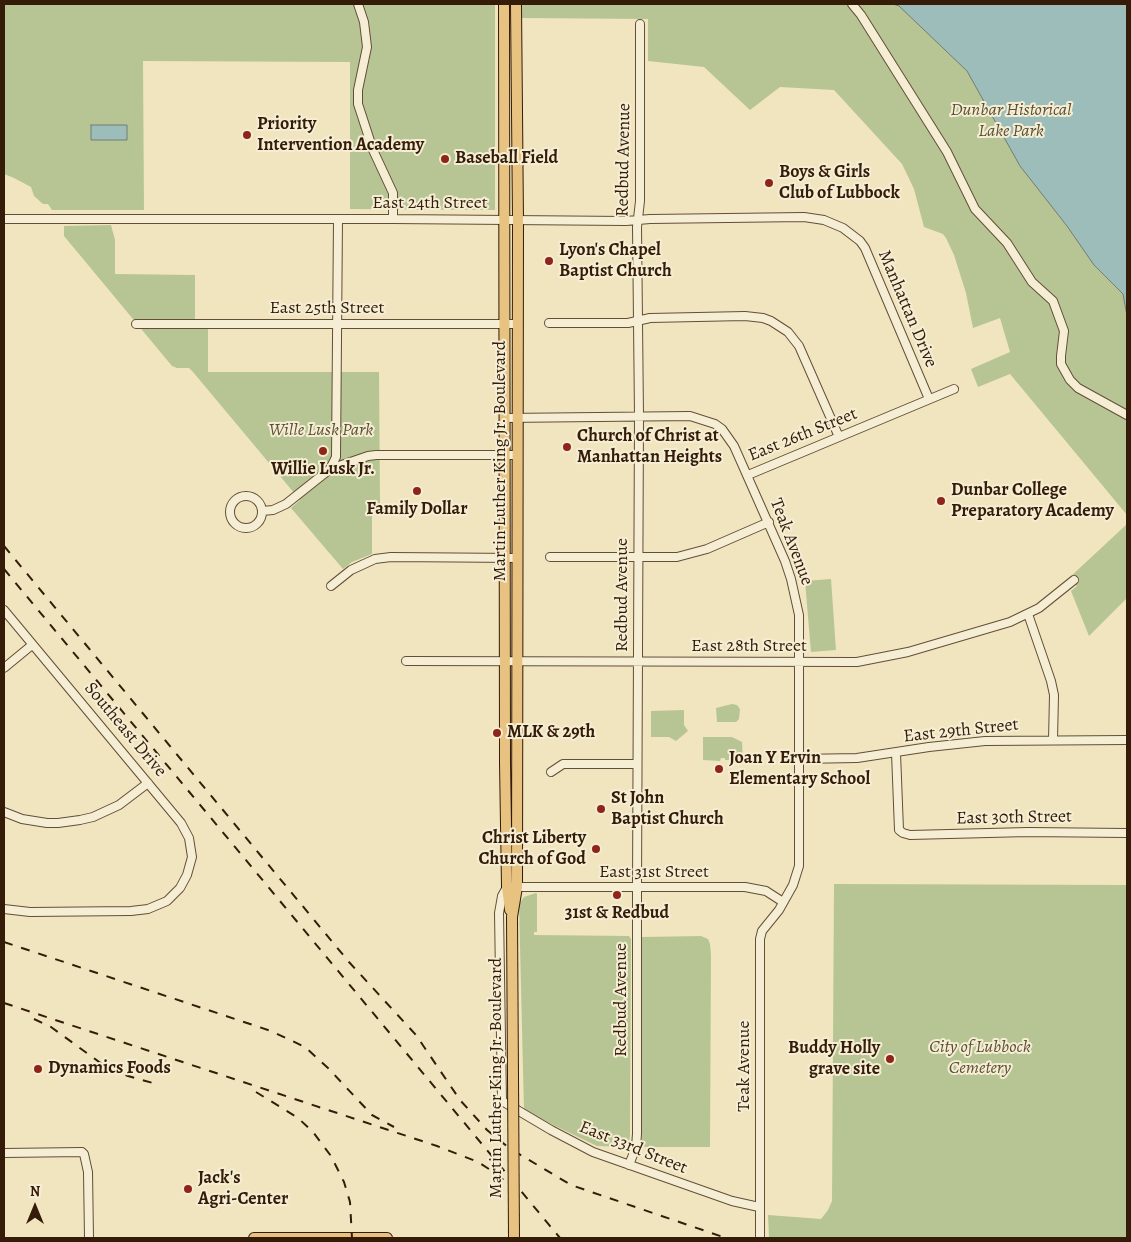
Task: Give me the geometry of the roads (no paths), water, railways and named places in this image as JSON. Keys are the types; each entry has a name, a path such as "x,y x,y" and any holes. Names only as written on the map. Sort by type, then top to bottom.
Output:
{"main road":[{"name":"Martin Luther King Jr. Boulevard","path":"504,4 506,219 505,558 512,887"},
{"name":"Martin Luther King Jr. Boulevard","path":"514,1238 512,887 518,660 516,4"},
{"path":"254,1238 388,1238"}],"street":[{"path":"358,4 364,22 368,47 358,90 358,104 373,150 393,193 393,219"},
{"path":"852,4 861,15 947,152 975,209 1007,243 1032,282 1053,301 1064,332 1061,364 1070,380 1078,388 1127,415"},
{"name":"Redbud Avenue","path":"629,1165 636,1147 637,1134 639,416 637,321 638,220 640,201 640,24"},
{"name":"East 24th Street","path":"4,219 506,219 626,221 804,217 833,223 852,234"},
{"path":"262,511 273,510 286,504 330,468 336,457 338,219"},
{"name":"Manhattan Drive","path":"852,234 865,248 871,258 929,399"},
{"path":"549,323 628,323 650,318 753,316 771,321 779,325 794,339 803,354 839,437"},
{"name":"East 25th Street","path":"136,324 518,324"},
{"name":"East 26th Street","path":"505,418 690,416 714,424 722,429 734,446 748,475 954,389"},
{"path":"330,468 376,455 517,455"},
{"name":"Teak Avenue","path":"748,475 785,561 799,615 797,875 784,902 762,931 760,939 760,1238"},
{"path":"246,496 257,500 262,511 259,522 246,528 235,523 230,512 234,501 246,496"},
{"path":"550,557 677,557 691,554 740,536 768,522"},
{"path":"331,586 351,570 374,560 391,558 518,558"},
{"name":"East 28th Street","path":"406,661 857,662 886,658 994,628 1028,614 1050,601 1074,580"},
{"name":"Southeast Drive","path":"4,610 181,823 188,838 192,857 184,881 175,894 167,901 148,909 140,911 30,912 4,909"},
{"path":"1028,614 1054,695 1053,740"},
{"path":"4,668 32,645"},
{"name":"East 29th Street","path":"799,759 850,759 985,740 1127,740"},
{"name":"East 30th Street","path":"896,753 899,830 901,832 910,835 1028,832 1127,833"},
{"path":"551,772 563,764 637,764"},
{"path":"4,812 22,818 47,822 58,823 80,820 93,817 119,806 148,783"},
{"name":"East 31st Street","path":"512,887 757,888 784,902"},
{"name":"East 33rd Street","path":"512,887 502,896 498,920 502,1101 593,1152 732,1201 760,1207"},
{"path":"4,1153 82,1152 88,1172 89,1238"}],"water":[{"path":"893,4 1127,4 1127,316 1123,294 1094,265 1067,226 1020,166 967,71 899,6"},
{"path":"91,125 127,125 127,140 91,140"}],"railway":[{"path":"4,546 349,962 416,1035 460,1100 487,1130 509,1148 571,1185 726,1238"},
{"path":"4,569 560,1238"},
{"path":"4,942 271,1031 305,1047 328,1068 372,1115 394,1127"},
{"path":"4,1003 437,1146 478,1162 510,1185"},
{"path":"34,1019 51,1027 106,1067 128,1076 160,1085"},
{"path":"256,1092 298,1118 313,1132 331,1156 344,1182 350,1202 352,1238"}],"place":[{"name":"Priority Intervention Academy","path":"247,135"},
{"name":"Baseball Field","path":"445,159"},
{"name":"Boys & Girls Club of Lubbock","path":"769,183"},
{"name":"Lyon's Chapel Baptist Church","path":"549,261"},
{"name":"Church of Christ at Manhattan Heights","path":"567,447"},
{"name":"Willie Lusk Jr.","path":"323,451"},
{"name":"Family Dollar","path":"417,491"},
{"name":"Dunbar College Preparatory Academy","path":"941,501"},
{"name":"MLK & 29th","path":"497,733"},
{"name":"Joan Y Ervin Elementary School","path":"719,769"},
{"name":"St John Baptist Church","path":"601,809"},
{"name":"Christ Liberty Church of God","path":"596,849"},
{"name":"31st & Redbud","path":"617,895"},
{"name":"Buddy Holly grave site","path":"890,1059"},
{"name":"Dynamics Foods","path":"38,1069"},
{"name":"Jack's Agri-Center","path":"188,1189"}],"park label":[{"name":"Dunbar Historical Lake Park","path":"1011,121"},
{"name":"Wille Lusk Park","path":"321,431"},
{"name":"City of Lubbock Cemetery","path":"980,1058"}]}
